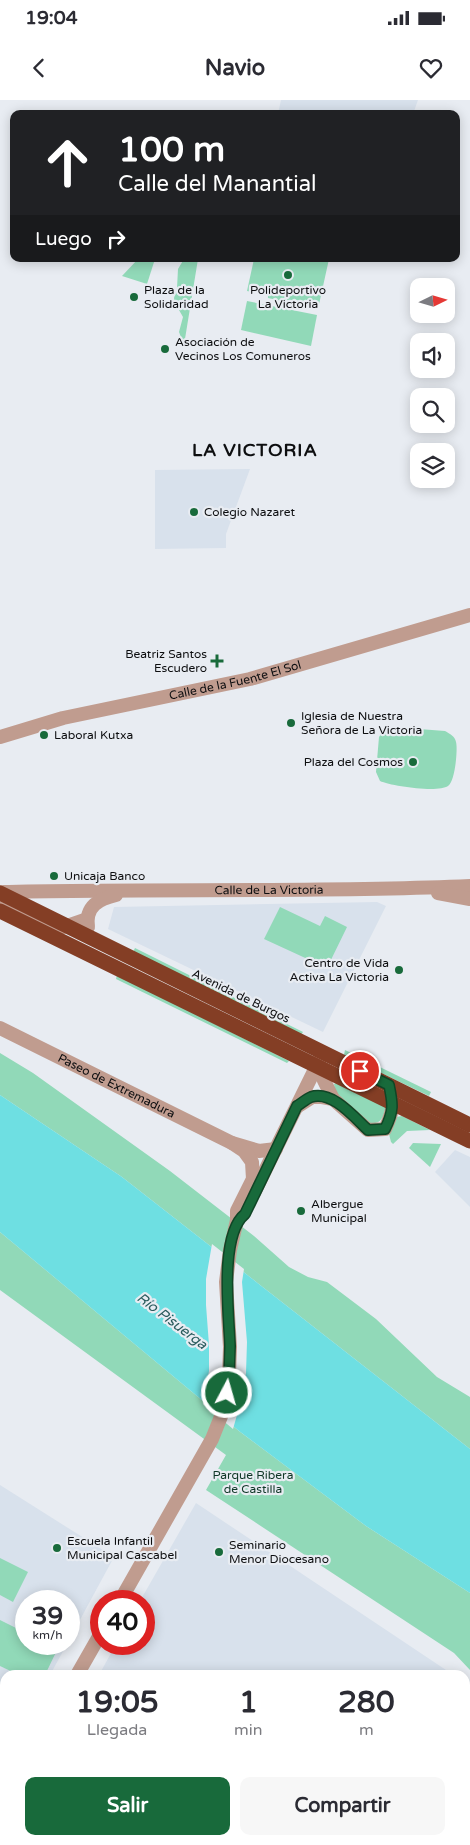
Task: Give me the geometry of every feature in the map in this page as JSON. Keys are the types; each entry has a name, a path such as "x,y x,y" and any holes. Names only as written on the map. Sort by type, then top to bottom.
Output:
{"highway":[{"name":"Avenida de Burgos","path":"0,892 89,937 320,1060 393,1104 470,1141"},
{"name":"Avenida de Burgos","path":"0,911 320,1060 389,1085 470,1125"}],"street":[{"name":"Calle de la Fuente El Sol","path":"0,737 63,718 250,679 470,615"},
{"name":"Calle de La Victoria","path":"0,892 403,889 470,886"},
{"name":"Calle de La Victoria","path":"403,889 470,898"},
{"name":"Calle de La Victoria","path":"87,919 92,908 100,898 135,890"},
{"path":"0,902 55,930 87,919 89,937"},
{"name":"Paseo de Extremadura","path":"0,1028 232,1143 244,1151 252,1162 253,1179 237,1211 238,1220 230,1250 226,1282 230,1347 229,1376 222,1416 207,1448 126,1590"},
{"path":"320,1060 333,1099"},
{"path":"238,1220 245,1214 320,1060"},
{"path":"297,1106 312,1097 322,1096 333,1099 368,1130 385,1129 392,1115 393,1104 389,1085"},
{"name":"Paseo de Extremadura","path":"232,1143 259,1151 276,1149"},
{"path":"81,1670 90,1653"}],"shaded area":[{"path":"281,100 418,100 414,110 279,110"},
{"name":"Colegio Nazaret","path":"250,469 226,534 226,548 155,549 155,470"},
{"path":"377,902 386,906 323,1032 108,929 114,907"},
{"path":"455,1150 470,1157 470,1207 435,1172"},
{"path":"0,1485 114,1557 96,1590 90,1590 90,1601 80,1620 80,1590 15,1590 15,1655 61,1655 53,1670 0,1670"},
{"name":"Seminario Menor Diocesano","path":"196,1503 446,1670 102,1670 110,1655 155,1655 155,1590 146,1590"}],"green space":[{"path":"135,262 154,262 147,284 122,276"},
{"path":"182,262 198,262 184,345 179,332 183,317 174,298 177,288 178,269"},
{"name":"Polideportivo La Victoria","path":"253,262 328,262 318,309 268,298 268,295 247,291"},
{"path":"247,301 317,315 311,346 241,330"},
{"path":"393,727 445,731 453,737 457,746 456,758 454,772 448,786 425,789 404,787 380,781 376,772 379,737 384,730"},
{"path":"280,907 320,926 325,916 347,927 327,968 264,939"},
{"path":"135,948 303,1032 301,1035 133,952"},
{"path":"117,975 289,1061 287,1063 116,979"},
{"path":"345,1050 431,1092 429,1096 344,1055"},
{"path":"0,1053 33,1073 170,1171 254,1236 289,1267 308,1277 327,1282 376,1319 437,1377 470,1397 470,1449 122,1177 0,1095"},
{"path":"336,1083 386,1107 381,1120 376,1123 368,1123 335,1093 334,1084"},
{"path":"402,1116 430,1130 407,1131 393,1144 389,1134 396,1117"},
{"path":"413,1143 441,1144 430,1167 409,1148"},
{"name":"Parque Ribera de Castilla","path":"0,1232 239,1431 366,1526 470,1593 470,1670 454,1653 206,1490 226,1455 0,1290"},
{"path":"0,1558 28,1572 19,1590 15,1590 13,1602 0,1595"},
{"path":"0,1620 15,1628 15,1655 55,1655 47,1670 8,1670 0,1666"}],"water":[{"name":"Río Pisuerga","path":"0,1095 122,1177 470,1449 470,1593 366,1526 239,1431 0,1232"}],"pier":[{"path":"212,1244 244,1269 242,1282 247,1342 246,1373 233,1429 203,1404 209,1371 206,1279"}],"place":[{"name":"Polideportivo La Victoria","path":"288,275"},
{"name":"Plaza de la Solidaridad","path":"134,297"},
{"name":"Asociación de Vecinos Los Comuneros","path":"165,349"},
{"name":"Colegio Nazaret","path":"194,512"},
{"name":"Beatriz Santos Escudero","path":"217,661"},
{"name":"Iglesia de Nuestra Señora de La Victoria","path":"291,723"},
{"name":"Laboral Kutxa","path":"44,735"},
{"name":"Plaza del Cosmos","path":"413,762"},
{"name":"Unicaja Banco","path":"54,876"},
{"name":"Centro de Vida Activa La Victoria","path":"399,970"},
{"name":"Albergue Municipal","path":"301,1211"},
{"name":"Escuela Infantil Municipal Cascabel","path":"57,1548"},
{"name":"Seminario Menor Diocesano","path":"219,1552"}],"district":[{"name":"LA VICTORIA","path":"255,450"}],"route":[{"path":"227,1393 230,1347 226,1282 230,1250 238,1220 245,1214 297,1106 312,1097 322,1096 333,1099 368,1130 385,1129 392,1115 393,1104 389,1085 360,1071"}]}
